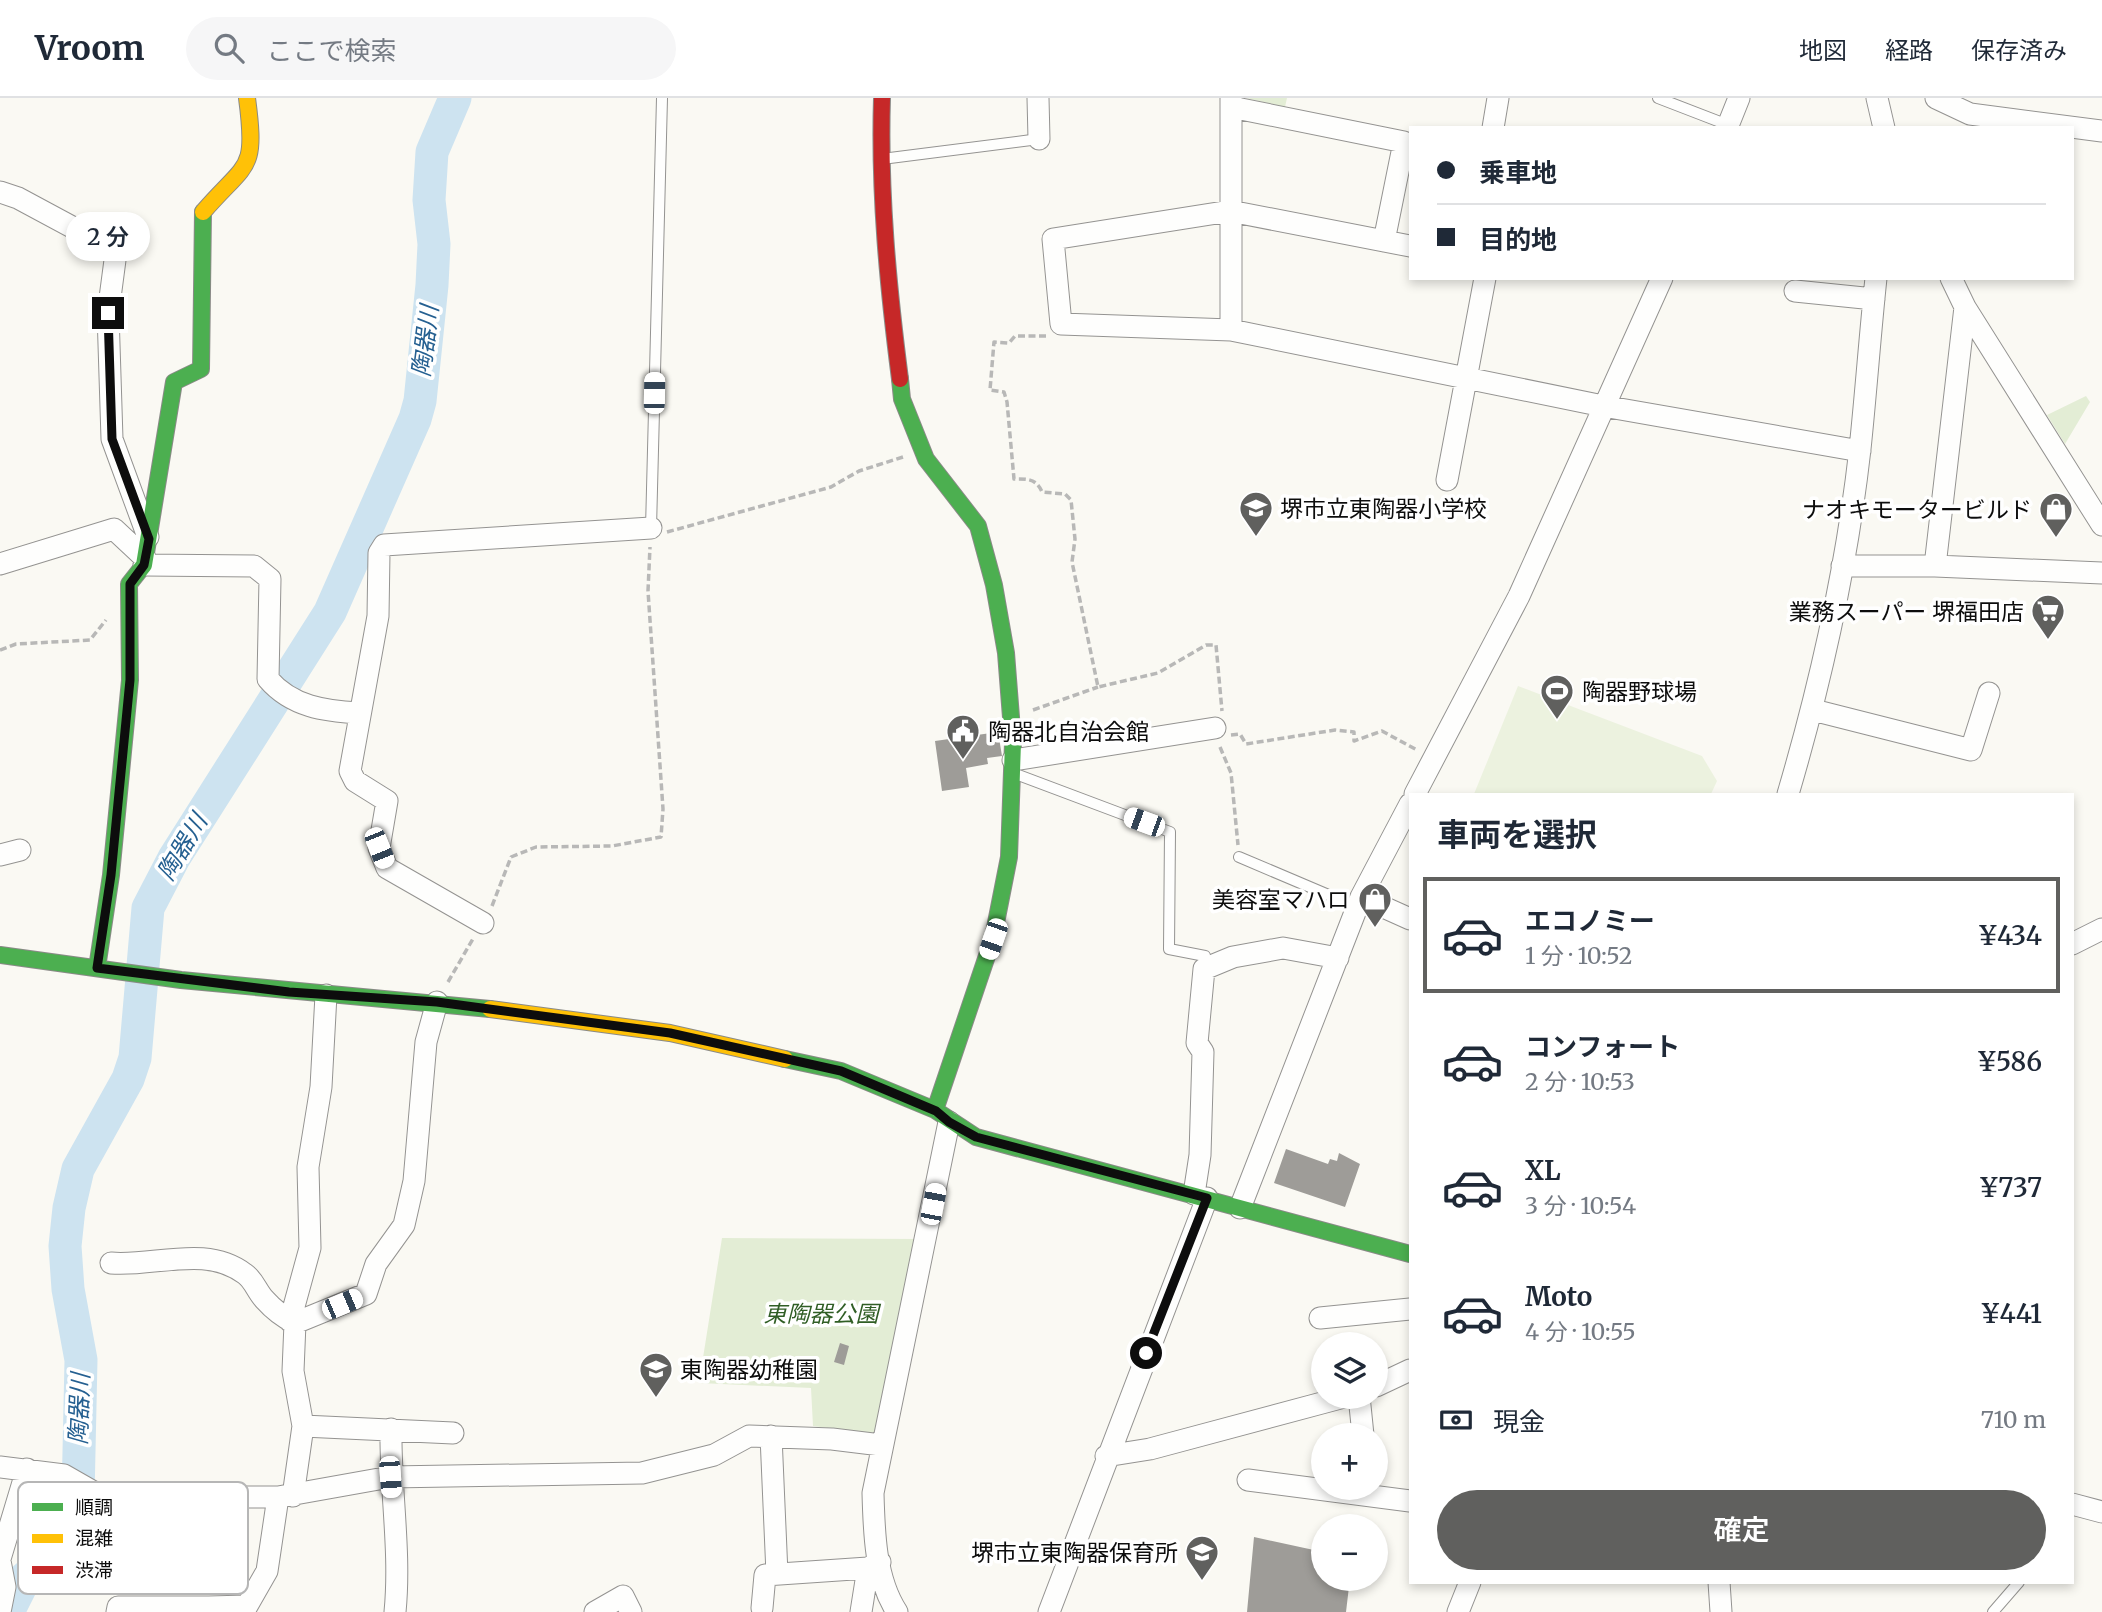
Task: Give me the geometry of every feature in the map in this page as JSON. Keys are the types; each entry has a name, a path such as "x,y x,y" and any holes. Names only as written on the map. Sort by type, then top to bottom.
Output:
{"street":[{"path":"97,968 111,875 129,694 130,584 146,554 174,382 201,369 203,211 246,170 253,142 247,98"},
{"path":"861,1612 874,1565 873,1493 881,1445 923,1259 942,1116 993,939 1009,857 1013,767 1006,653 994,585 978,526 923,451 902,398 889,293 880,159 882,98"},
{"path":"1038,98 1039,139"},
{"path":"1493,126 1498,98"},
{"path":"1727,126 1739,98"},
{"path":"1877,98 1884,126"},
{"path":"1936,98 1970,114 2063,126"},
{"path":"1231,330 1231,103 1404,142 1384,241"},
{"path":"2074,127 2102,131"},
{"path":"0,192 18,198 111,248 115,260 108,313 112,439 146,554"},
{"path":"1409,246 1230,211 1053,239 1061,324 1231,330 1603,406 1860,451"},
{"path":"1447,480 1485,280"},
{"path":"1416,793 1519,596 1661,280"},
{"path":"1952,280 1965,307 2102,525"},
{"path":"1788,793 1813,710 1842,566 1860,451 1875,288 1795,291"},
{"path":"1935,566 1965,307"},
{"path":"0,564 114,529 146,554 254,566 270,579 268,680 282,693 322,710 359,713"},
{"path":"483,923 387,868 379,848 387,801 355,782 350,771 379,616 379,553 384,545 654,531"},
{"path":"1842,566 1935,566 2102,573"},
{"path":"1813,710 1971,750 1989,694"},
{"path":"1013,767 1221,722"},
{"path":"1240,1208 1359,902 1409,806"},
{"path":"1359,902 1409,919"},
{"path":"2074,943 2102,929"},
{"path":"1049,1612 1200,1196 1203,1052 1197,1043 1205,969 1233,957 1283,948 1338,958"},
{"path":"0,955 181,980 326,995 437,1002 670,1033 841,1071 942,1116 976,1137 1409,1254"},
{"path":"117,1612 118,1607 208,1610 247,1606 267,1571 303,1426 293,1371 293,1322 310,1248 308,1167 321,1087 326,995"},
{"path":"293,1322 366,1294 376,1264 404,1225 414,1181 425,1042 437,1002"},
{"path":"111,1263 135,1265 182,1257 235,1268 248,1276 264,1300 293,1322"},
{"path":"1320,1318 1409,1309"},
{"path":"1388,1380 1409,1370"},
{"path":"1106,1455 1150,1449 1311,1406"},
{"path":"303,1426 453,1433"},
{"path":"391,1429 390,1477 398,1583 395,1612"},
{"path":"248,1497 286,1497 390,1477 642,1473 715,1455 749,1436 832,1439 881,1445"},
{"path":"771,1436 777,1574"},
{"path":"0,1467 27,1469 79,1482"},
{"path":"23,1482 27,1469"},
{"path":"1248,1480 1311,1486"},
{"path":"1388,1497 1409,1501"},
{"path":"2,1599 0,1560 18,1499"},
{"path":"762,1608 765,1575 874,1565"},
{"path":"874,1565 897,1612"},
{"path":"1458,1612 1469,1584"},
{"path":"1719,1584 1721,1612"},
{"path":"595,1612 623,1597 631,1612"}],"lane":[{"path":"654,531 662,98"},
{"path":"1658,98 1727,126"},
{"path":"880,159 1039,139"},
{"path":"1013,767 1170,832 1169,949 1205,956 1205,969"},
{"path":"1239,857 1359,902"},
{"path":"1993,1612 2017,1584"}],"path":[{"path":"1045,336 1015,336 1009,343 994,342 990,390 1004,393 1007,402 1014,479 1031,479 1042,492 1065,494 1071,500 1075,539 1072,562 1098,687"},
{"path":"437,1002 498,896 511,857 537,847 612,846 661,838 663,810 648,591 650,545 654,531 831,487 859,471 923,451"},
{"path":"0,650 16,644 90,640 112,609 130,603"},
{"path":"1011,717 1098,687 1158,673 1206,645 1216,645 1224,760 1231,773 1239,857"},
{"path":"1221,722 1227,736 1240,734 1246,744 1335,730 1354,732 1354,741 1382,731 1433,760"}],"green space":[{"path":"1246,98 1287,98 1285,107"},
{"path":"2086,396 2090,402 2065,444 2047,415"},
{"name":"陶器野球場","path":"1518,686 1702,756 1717,781 1711,793 1474,793"},
{"name":"東陶器公園","path":"722,1238 919,1239 877,1431 871,1434 813,1426 811,1388 699,1383"},
{"path":"114,1594 144,1594 144,1595"}],"building":[{"name":"陶器北自治会館","path":"998,732 1002,756 987,758 988,764 966,768 969,787 942,791 935,741"},
{"path":"1286,1149 1328,1164 1330,1159 1337,1161 1339,1153 1360,1164 1345,1207 1274,1183"},
{"path":"840,1343 849,1346 844,1365 834,1362"},
{"path":"1254,1537 1311,1549 1311,1591 1348,1591 1346,1612 1247,1612"}],"waterway":[{"name":"陶器川","path":"78,1482 81,1360 68,1289 65,1246 69,1208 78,1169 128,1079 135,1058 148,908 174,858 330,612 415,419 420,401 432,285 434,244 429,200 432,152 455,98"},
{"name":"陶器川","path":"8,1612 18,1592"}],"traffic: fast":[{"path":"97,968 111,875 130,680 129,584 144,565 174,382 201,369 203,212"},
{"path":"900,379 902,399 926,459 978,526 994,585 1006,653 1013,743 1009,857 993,938 935,1110"},
{"path":"0,955 181,980 490,1009"},
{"path":"785,1059 841,1071 935,1110 976,1137 1409,1254"}],"traffic: slow":[{"path":"203,212 239,173 249,154 251,140 247,98"},
{"path":"490,1009 670,1033 785,1059"}],"traffic: jam":[{"path":"882,98 885,239 900,379"}],"place":[{"name":"堺市立東陶器小学校","path":"1256,538"},
{"name":"ナオキモータービルド","path":"2056,539"},
{"name":"業務スーパー 堺福田店","path":"2048,641"},
{"name":"陶器野球場","path":"1557,721"},
{"name":"陶器北自治会館","path":"963,761"},
{"name":"美容室マハロ","path":"1375,929"},
{"name":"東陶器幼稚園","path":"656,1399"},
{"name":"堺市立東陶器保育所","path":"1202,1582"}],"route":[{"path":"108,313 112,439 149,539 144,565 130,584 130,680 111,875 97,968 289,992 437,1002 670,1033 841,1071 936,1111 949,1122 976,1137 1207,1198 1146,1353"}]}
